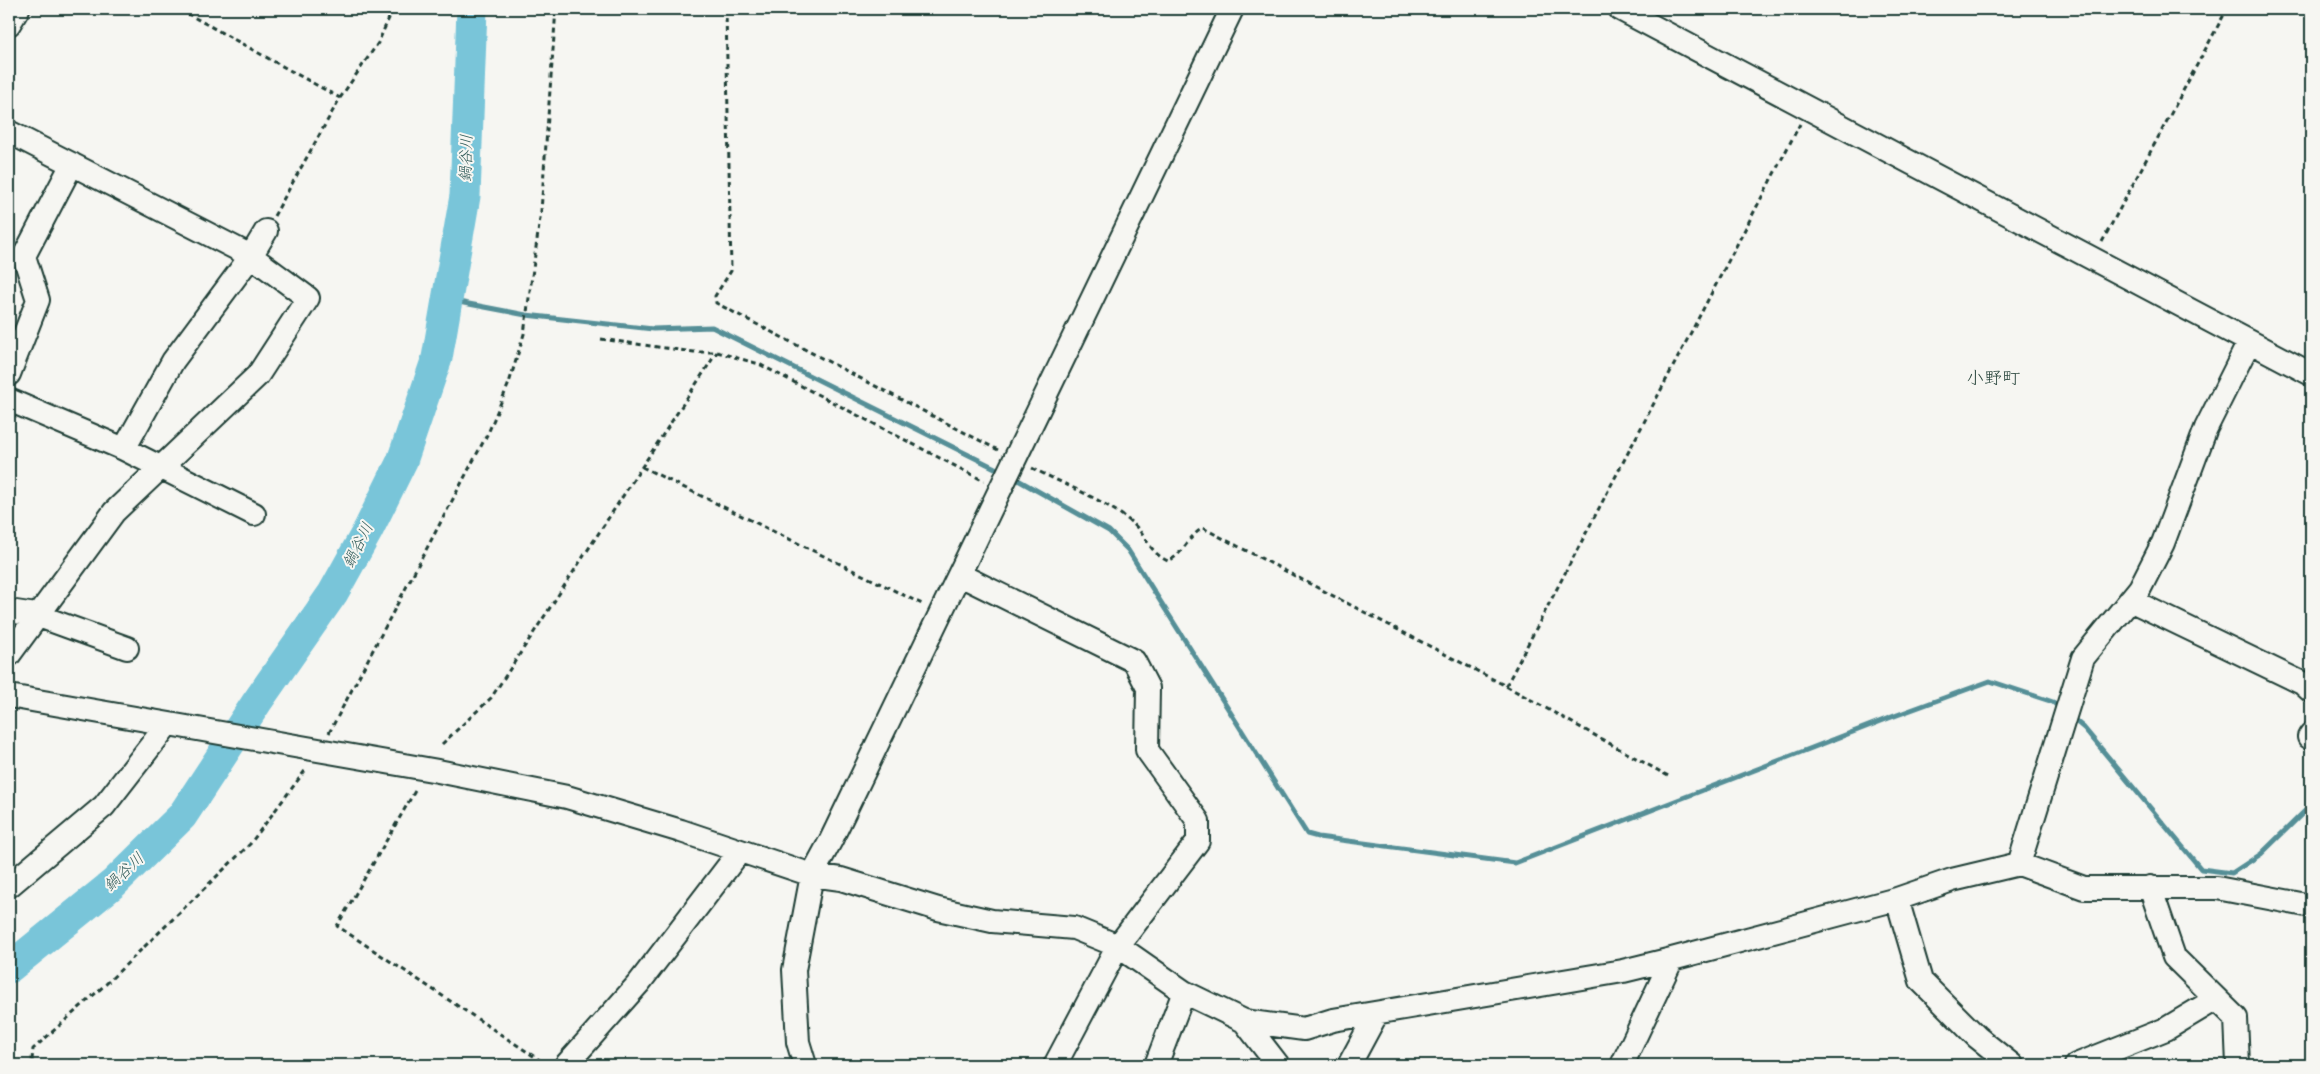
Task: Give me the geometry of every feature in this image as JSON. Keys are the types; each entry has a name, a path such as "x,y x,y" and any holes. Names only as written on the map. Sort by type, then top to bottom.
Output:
{"street":[{"path":"9,24 18,9"},
{"path":"805,1065 798,1042 794,970 812,875 831,840 1016,460 1232,9"},
{"path":"1620,9 2311,374"},
{"path":"9,132 251,256 308,298 258,375 114,512 9,655"},
{"path":"9,374 38,300 24,256 72,164"},
{"path":"124,449 173,361 251,256 266,231"},
{"path":"2019,864 2083,658 2140,588 2163,543 2206,428 2249,342"},
{"path":"9,403 124,449 254,514"},
{"path":"960,575 1134,661 1148,688 1147,750 1198,821 1198,841 1118,946 1055,1065"},
{"path":"2130,600 2302,683 2311,692"},
{"path":"9,611 36,616 128,648"},
{"path":"9,696 566,797 812,875 841,879 938,909 992,922 1074,928 1118,946 1184,992 1244,1022 1304,1028 1333,1020 1623,971 1672,960 1897,899 1952,880 2019,864 2084,888 2217,888 2311,906"},
{"path":"9,886 104,806 167,725"},
{"path":"566,1065 639,983 740,851"},
{"path":"2150,887 2174,957 2236,1018 2238,1065"},
{"path":"1897,899 1921,981 1977,1037 2012,1065"},
{"path":"1622,1065 1672,960"},
{"path":"1156,1065 1184,992"},
{"path":"2076,1065 2166,1029 2216,999"},
{"path":"1349,1065 1377,1013"},
{"path":"1244,1022 1278,1065"}],"path":[{"path":"179,9 340,98"},
{"path":"266,231 340,98 378,43 393,9"},
{"path":"32,1060 33,1048 106,984 250,844 317,751 489,431 509,383 524,334 541,211 556,9"},
{"path":"726,9 731,271 715,296 716,303 1113,510 1133,523 1156,556 1168,561 1175,558 1193,533 1203,528 1506,686 1670,777"},
{"path":"2093,258 2227,9"},
{"path":"1506,686 1809,108"},
{"path":"601,339 694,352 717,352 760,364 1001,490"},
{"path":"442,744 491,698 717,352"},
{"path":"642,467 941,614"},
{"path":"415,791 336,926 547,1065"}],"waterway":[{"name":"鍋谷川","path":"9,968 114,883 182,816 257,702 333,593 368,530 402,461 437,358 465,196 472,9"},
{"path":"448,300 526,315 653,329 712,327 995,468"},
{"path":"1018,480 1109,531 1128,550 1307,834 1318,837 1515,863 1889,718 1990,681 2053,702 2060,708"},
{"path":"2071,717 2084,728 2201,869 2232,873 2261,854 2311,805"}],"district":[{"name":"小野町","path":"1993,378"}]}
